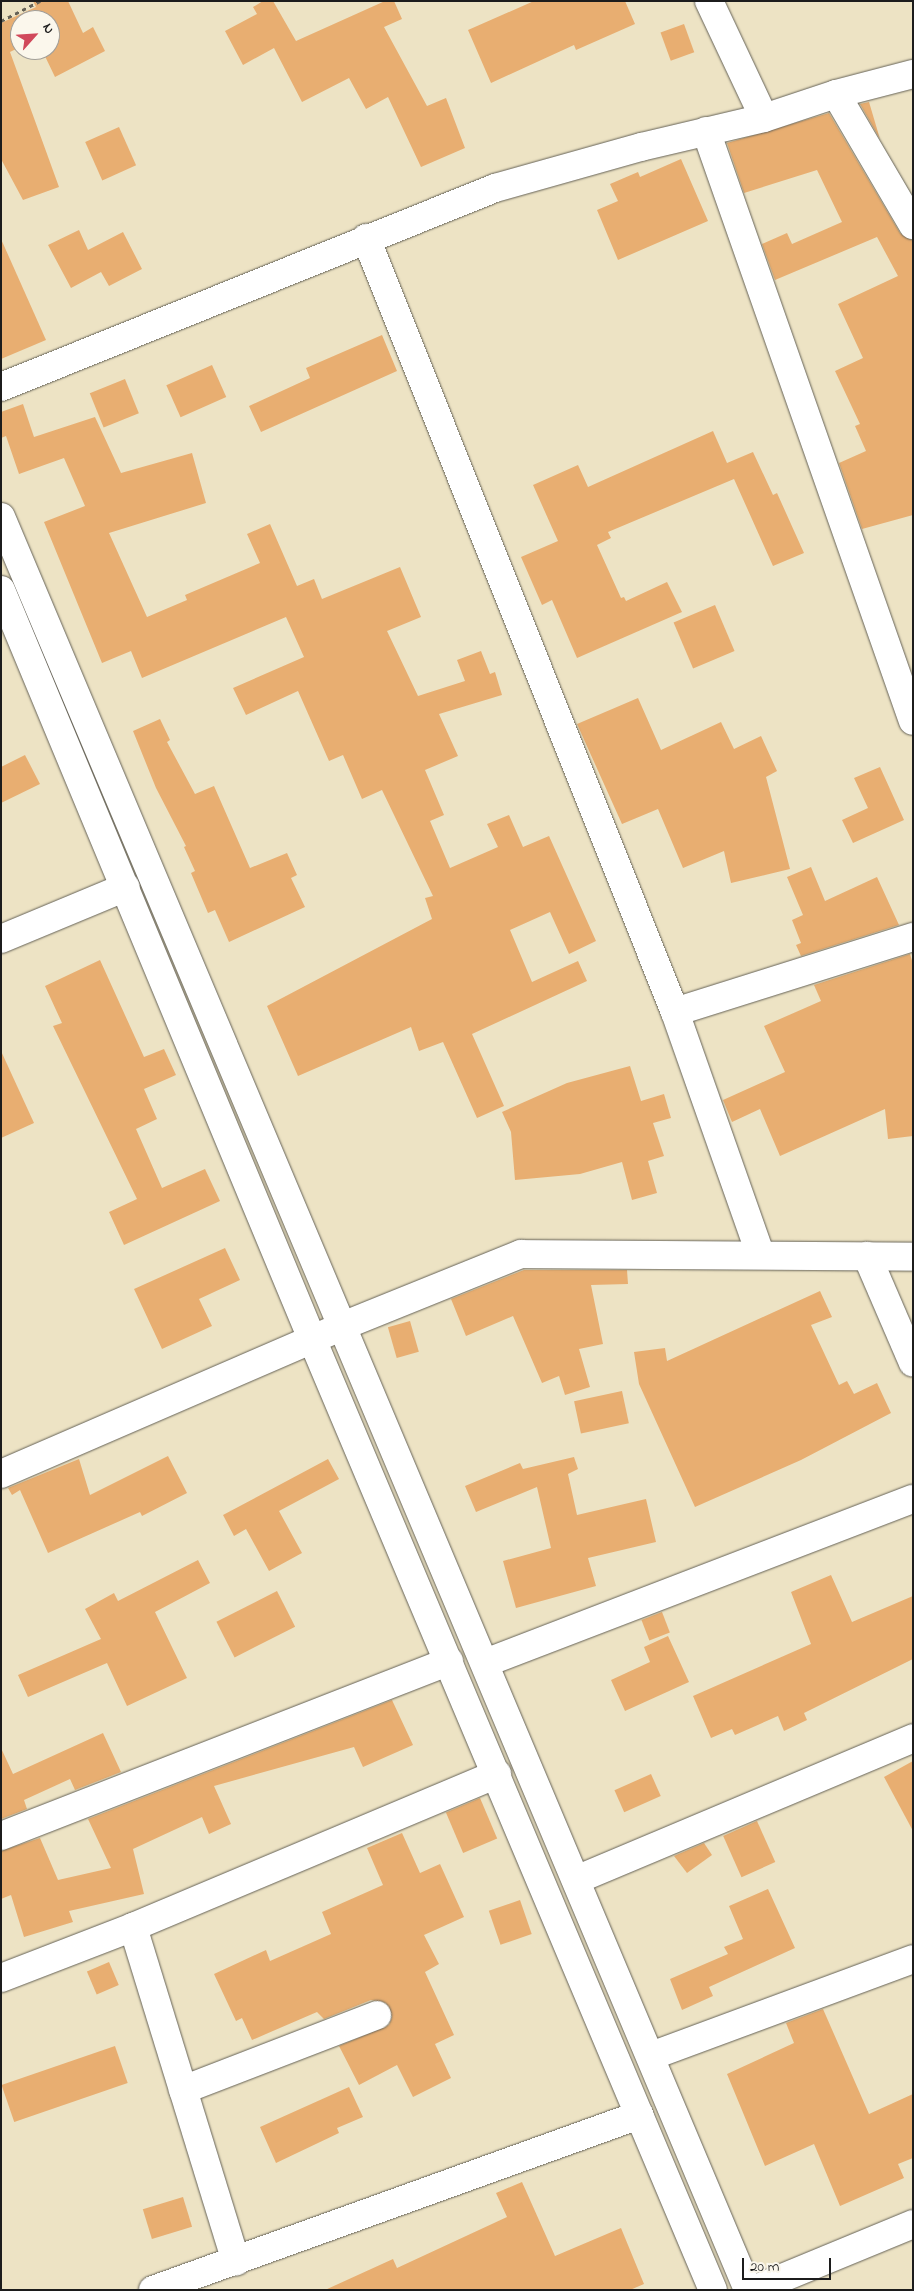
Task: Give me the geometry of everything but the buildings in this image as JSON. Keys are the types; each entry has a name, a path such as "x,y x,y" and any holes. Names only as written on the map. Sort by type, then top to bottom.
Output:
{"street":[{"path":"709,1 764,118"},
{"path":"1,387 366,238 494,188 706,131 764,118 836,94 913,74"},
{"path":"836,94 913,225"},
{"path":"706,131 913,720"},
{"path":"366,238 675,1012 760,1254"},
{"path":"1,517 340,1327 485,1663 748,2290"},
{"path":"1,590 126,887 312,1339 713,2290"},
{"path":"1,939 126,887"},
{"path":"675,1012 913,937"},
{"path":"1,1474 340,1327 521,1254 760,1254 913,1258"},
{"path":"867,1256 913,1363"},
{"path":"485,1663 913,1499"},
{"path":"1,1836 449,1661"},
{"path":"576,1880 913,1738"},
{"path":"1,1978 133,1927 497,1774"},
{"path":"133,1927 236,2261"},
{"path":"651,2056 913,1959"},
{"path":"183,2090 377,2015"},
{"path":"153,2290 639,2115"},
{"path":"754,2290 913,2224"}],"path":[{"path":"1,22 40,1"}]}
